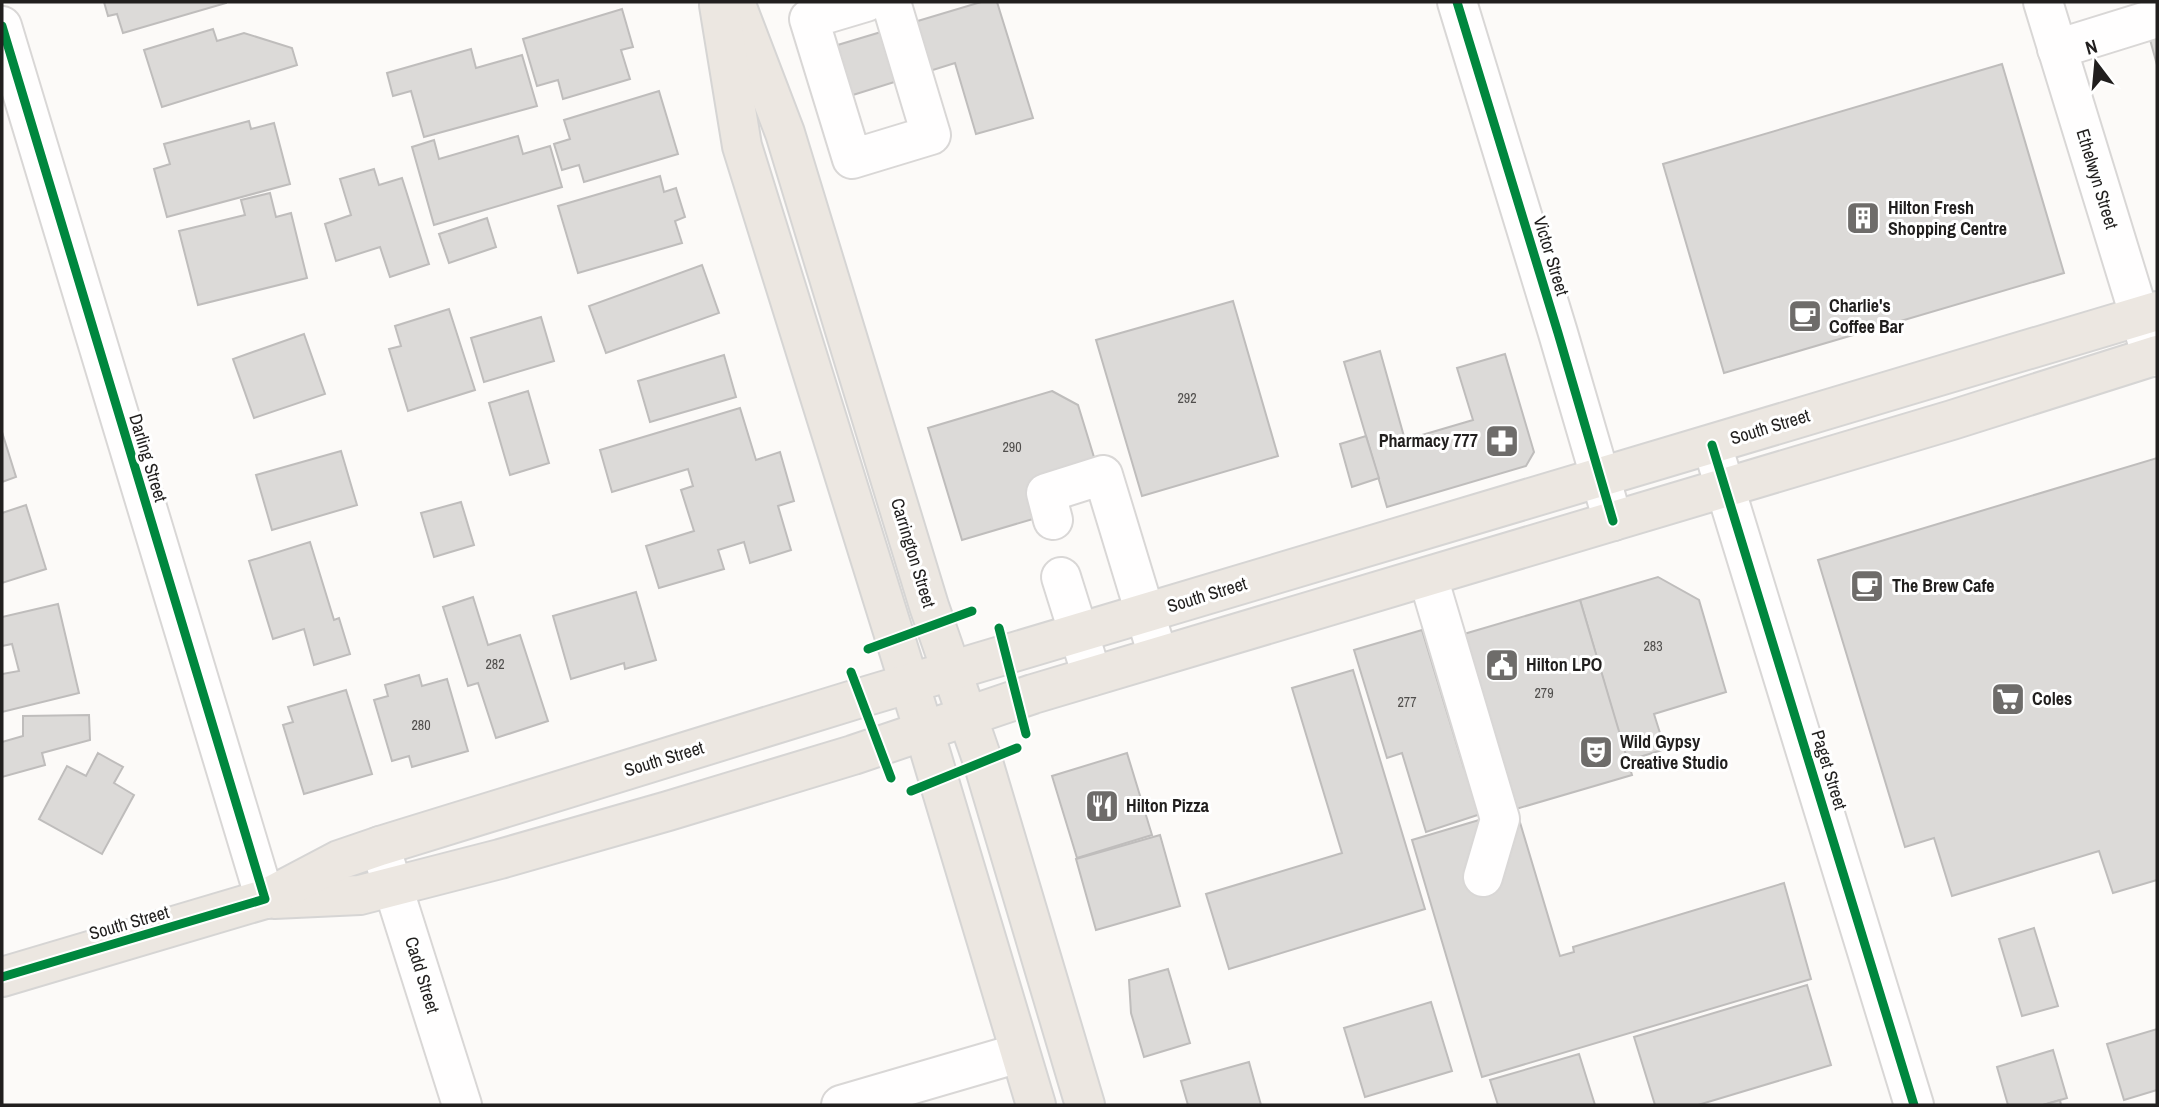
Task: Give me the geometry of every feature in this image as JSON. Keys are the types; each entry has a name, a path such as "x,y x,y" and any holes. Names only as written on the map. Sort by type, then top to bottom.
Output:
{"main road":[{"path":"718,2 742,146 924,732 1036,1105"},
{"name":"Carrington Street","path":"735,2 785,133 929,606 969,717 1085,1105"},
{"name":"South Street","path":"2,977 265,899 338,860 380,846 1307,563 1712,445 2149,313"},
{"name":"South Street","path":"265,899 360,895 500,859 668,811 924,732 1091,676 1724,488 2155,356"}],"street":[{"path":"866,2 809,19 852,159 931,135 891,2"},
{"name":"Victor Street","path":"1457,2 1613,521"},
{"name":"Ethelwyn Street","path":"2043,2 2149,313 2155,356"},
{"path":"2057,49 2157,18"},
{"name":"Darling Street","path":"2,26 265,899"},
{"name":"Paget Street","path":"1712,445 1914,1105"},
{"path":"1053,520 1046,493 1103,475 1158,656"},
{"path":"1061,577 1091,676"},
{"path":"1428,577 1500,819 1483,877"},
{"name":"Cadd Street","path":"380,846 462,1105"},
{"path":"841,1105 1019,1053"}],"building":[{"path":"104,2 226,3 123,33 117,14 108,16"},
{"path":"981,2 997,2 1033,118 976,134 955,63 837,100 821,50"},
{"path":"622,9 633,47 621,50 630,79 563,99 558,80 537,86 523,39"},
{"path":"2157,22 2157,65 2146,25"},
{"path":"213,29 217,41 244,33 292,48 297,65 162,107 144,50"},
{"path":"471,49 476,68 522,55 537,106 424,137 411,91 393,96 387,73"},
{"name":"Hilton Fresh Shopping Centre","path":"2002,64 2064,273 1724,373 1663,164"},
{"path":"659,91 678,154 584,182 579,165 562,170 554,144 570,139 564,120"},
{"path":"249,121 251,129 274,123 290,184 167,217 154,169 170,164 164,144"},
{"path":"518,136 523,154 550,146 562,187 434,225 412,147 434,140 439,159"},
{"path":"374,169 379,185 402,178 429,264 390,277 380,247 336,261 325,224 351,215 340,179"},
{"path":"660,176 664,192 676,188 685,217 675,221 682,243 578,273 558,206"},
{"path":"270,193 276,217 291,213 307,278 198,305 179,231 245,215 241,200"},
{"path":"487,218 496,247 449,263 439,234"},
{"path":"702,265 719,313 606,353 589,306"},
{"path":"1233,301 1278,456 1142,496 1096,340"},
{"path":"449,309 475,390 408,411 389,349 401,346 395,326"},
{"path":"541,317 554,361 484,382 471,338"},
{"path":"304,334 325,394 254,418 233,359"},
{"path":"1380,351 1405,440 1473,420 1457,368 1505,354 1534,452 1526,466 1387,507 1344,362"},
{"path":"724,355 736,397 650,422 638,381"},
{"path":"528,391 549,463 510,475 489,403"},
{"path":"1052,391 1078,405 1097,467 1043,516 962,540 928,428"},
{"path":"740,408 756,460 780,452 794,501 778,506 791,550 750,563 744,542 718,550 724,569 659,588 646,546 694,531 681,490 693,486 688,469 612,492 600,450"},
{"path":"2,432 16,477 2,482"},
{"path":"1366,436 1379,478 1352,487 1340,444"},
{"path":"341,451 357,505 272,530 256,475"},
{"name":"Coles","path":"2157,458 2157,880 2113,893 2099,851 1952,896 1934,838 1905,847 1818,560"},
{"path":"461,502 474,545 434,557 421,513"},
{"path":"26,505 46,569 2,583 2,513"},
{"path":"310,542 334,620 339,618 350,654 314,665 304,629 273,639 249,561"},
{"path":"1658,577 1699,600 1726,692 1654,714 1665,749 1627,761 1580,600"},
{"path":"636,592 656,660 625,669 624,663 571,679 553,616"},
{"path":"473,597 488,645 520,635 548,721 496,738 478,683 468,686 443,607"},
{"path":"1580,600 1632,775 1516,809 1464,634"},
{"path":"58,604 79,693 2,712 2,674 19,671 12,644 2,646 2,617"},
{"path":"1422,630 1464,768 1500,757 1514,803 1426,832 1402,753 1387,758 1354,650"},
{"path":"1353,670 1425,909 1229,969 1206,894 1342,853 1292,688"},
{"path":"419,675 422,686 447,679 468,751 412,767 409,756 392,761 374,700 388,696 385,685"},
{"path":"346,690 372,774 304,794 283,725 293,722 288,707"},
{"path":"89,715 90,740 42,753 45,765 2,777 2,742 23,736 23,716"},
{"path":"98,753 123,767 114,783 134,795 102,854 39,819 67,766 86,776"},
{"name":"Hilton Pizza","path":"1127,753 1152,835 1077,858 1052,776"},
{"path":"1516,809 1560,956 1574,952 1573,947 1784,883 1811,979 1482,1077 1412,840"},
{"path":"1160,835 1180,906 1096,930 1076,859"},
{"path":"2034,928 2058,1006 2022,1016 1999,939"},
{"path":"1168,969 1190,1043 1144,1057 1131,1013 1129,980"},
{"path":"1807,985 1831,1065 1698,1105 1655,1105 1634,1037"},
{"path":"1431,1002 1452,1071 1365,1097 1344,1028"},
{"path":"2157,1029 2157,1090 2124,1100 2107,1044"},
{"path":"2053,1050 2067,1098 2043,1105 2008,1105 1997,1067"},
{"path":"1579,1054 1595,1105 1498,1105 1490,1080"},
{"path":"1249,1062 1261,1105 1188,1105 1181,1081"},
{"path":"2060,1100 2061,1105 2043,1105"}],"cycle path":[{"path":"1457,2 1613,521"},
{"path":"2,26 265,899 2,977"},
{"path":"1712,445 1914,1105"},
{"path":"868,649 972,611"},
{"path":"999,628 1026,734"},
{"path":"851,672 891,778"},
{"path":"911,791 1017,748"}],"place":[{"name":"Hilton Fresh Shopping Centre","path":"1863,218"},
{"name":"Charlie's Coffee Bar","path":"1805,316"},
{"name":"Pharmacy 777","path":"1502,441"},
{"name":"The Brew Cafe","path":"1867,586"},
{"name":"Hilton LPO","path":"1502,665"},
{"name":"Coles","path":"2008,699"},
{"name":"Wild Gypsy Creative Studio","path":"1596,752"},
{"name":"Hilton Pizza","path":"1102,806"}]}
